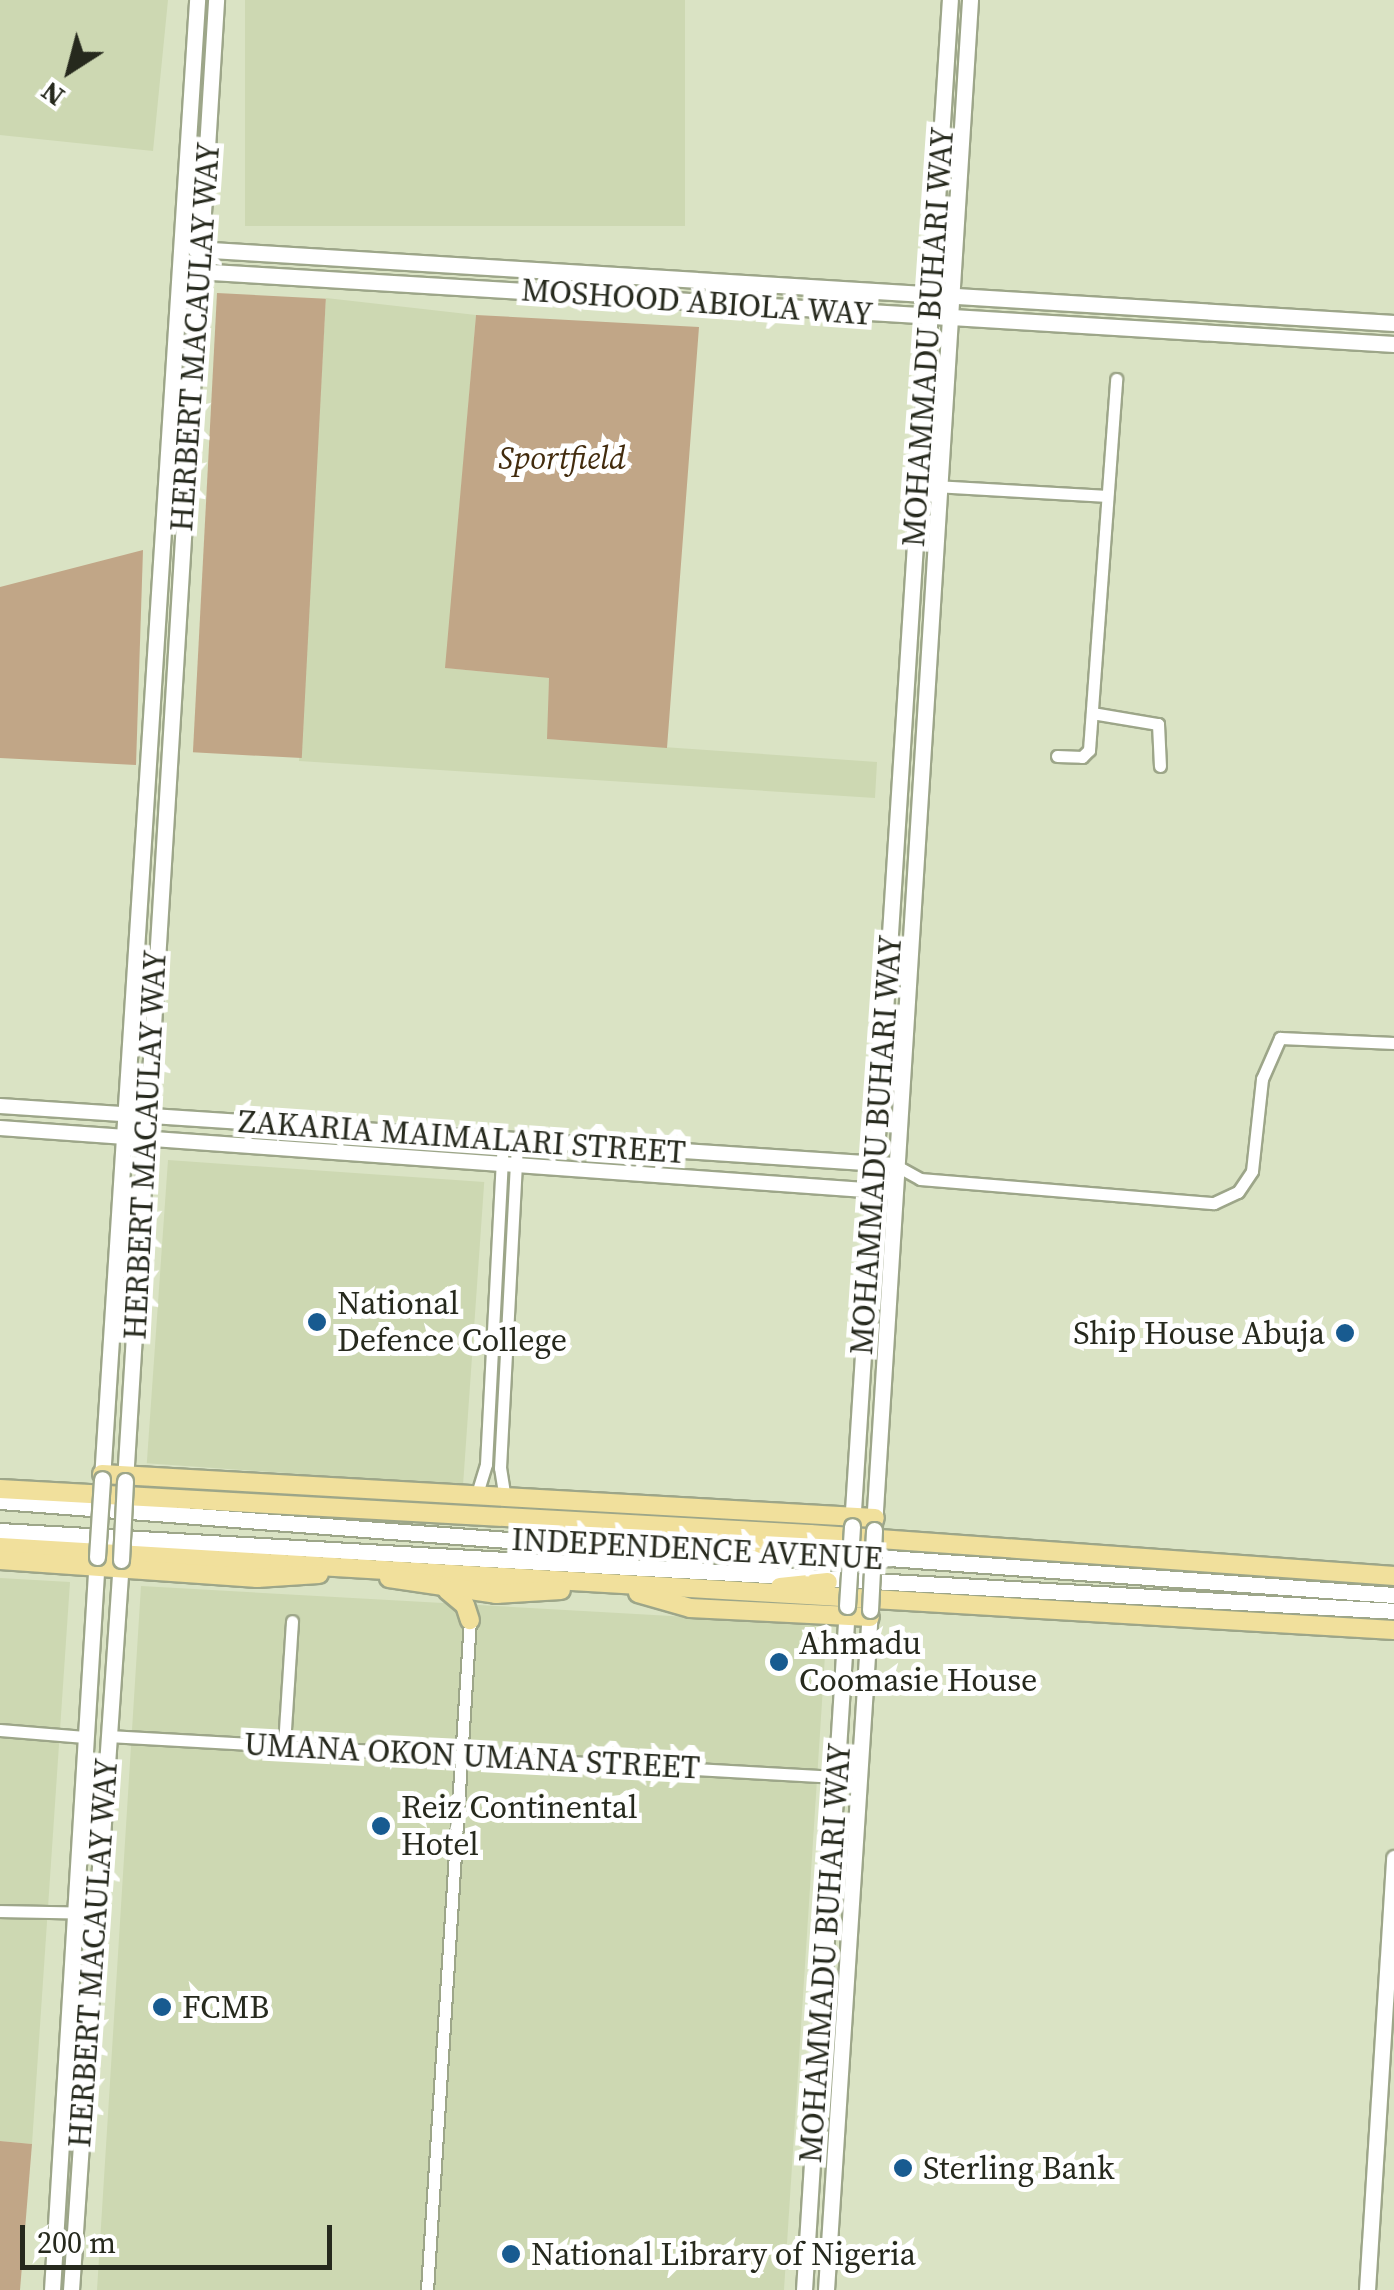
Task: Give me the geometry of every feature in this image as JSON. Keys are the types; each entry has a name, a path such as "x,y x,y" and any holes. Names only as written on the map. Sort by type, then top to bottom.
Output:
{"main road":[{"name":"HERBERT MACAULAY WAY","path":"52,2290 196,0"},
{"name":"HERBERT MACAULAY WAY","path":"70,2290 121,1564 142,1138 216,0"},
{"name":"MOHAMMADU BUHARI WAY","path":"804,2290 950,0"},
{"name":"MOHAMMADU BUHARI WAY","path":"826,2290 970,0"},
{"name":"MOSHOOD ABIOLA WAY","path":"182,248 1394,323"},
{"name":"MOSHOOD ABIOLA WAY","path":"180,270 929,319 1394,344"},
{"path":"546,292 547,272"},
{"path":"102,1477 874,1524"},
{"name":"INDEPENDENCE AVENUE","path":"0,1489 726,1531 1394,1576"},
{"name":"INDEPENDENCE AVENUE","path":"0,1501 625,1548 787,1554 1394,1595"},
{"name":"INDEPENDENCE AVENUE","path":"0,1531 417,1558 486,1554 678,1565 826,1590"},
{"path":"726,1531 787,1554"},
{"name":"INDEPENDENCE AVENUE","path":"0,1547 724,1593 826,1590"},
{"path":"0,1560 97,1562 289,1578 350,1568"},
{"path":"370,1569 447,1590 496,1594 590,1584"},
{"path":"628,1587 680,1607 870,1613"},
{"path":"447,1590 462,1601 470,1620"},
{"path":"826,1590 1394,1610"},
{"path":"826,1590 1394,1630"},
{"path":"470,1620 480,1602 496,1594"},
{"path":"1367,2290 1394,1858"},
{"path":"824,1979 846,1981"}],"street":[{"path":"1057,756 1086,754 1116,379"},
{"path":"918,485 1106,496"},
{"path":"1092,713 1158,724 1160,766"},
{"name":"ZAKARIA MAIMALARI STREET","path":"0,1106 895,1165 920,1179 1214,1203 1238,1192 1252,1171 1262,1079 1280,1038 1394,1042"},
{"name":"ZAKARIA MAIMALARI STREET","path":"0,1128 894,1192"},
{"path":"505,1499 500,1468 510,1140"},
{"path":"476,1497 486,1464 509,1165"},
{"path":"894,1192 920,1179"},
{"path":"427,2290 470,1620"},
{"path":"284,1745 292,1621"},
{"path":"0,1730 85,1737"},
{"name":"UMANA OKON UMANA STREET","path":"108,1736 836,1777"},
{"path":"0,1910 95,1913"}],"shaded area":[{"path":"0,0 168,0 153,151 0,135"},
{"path":"245,0 685,0 685,226 245,226"},
{"path":"326,298 476,315 446,668 549,678 548,739 877,762 875,798 299,761"},
{"name":"National Defence College","path":"168,1160 484,1182 463,1485 147,1463"},
{"path":"0,1578 70,1582 32,2144 0,2141"},
{"path":"141,1586 813,1624 826,1640 784,2290 97,2290"}],"green space":[{"path":"217,293 326,299 302,758 193,752"},
{"name":"Sportfield","path":"476,315 699,327 667,748 547,739 549,678 445,668"},
{"path":"143,550 136,765 0,758 0,587"},
{"path":"0,2141 32,2144 20,2290 0,2290"}],"place":[{"name":"National Defence College","path":"317,1322"},
{"name":"Ship House Abuja","path":"1345,1333"},
{"name":"Ahmadu Coomasie House","path":"779,1662"},
{"name":"Reiz Continental Hotel","path":"381,1826"},
{"name":"FCMB","path":"162,2007"},
{"name":"Sterling Bank","path":"903,2168"},
{"name":"National Library of Nigeria","path":"511,2254"}]}
